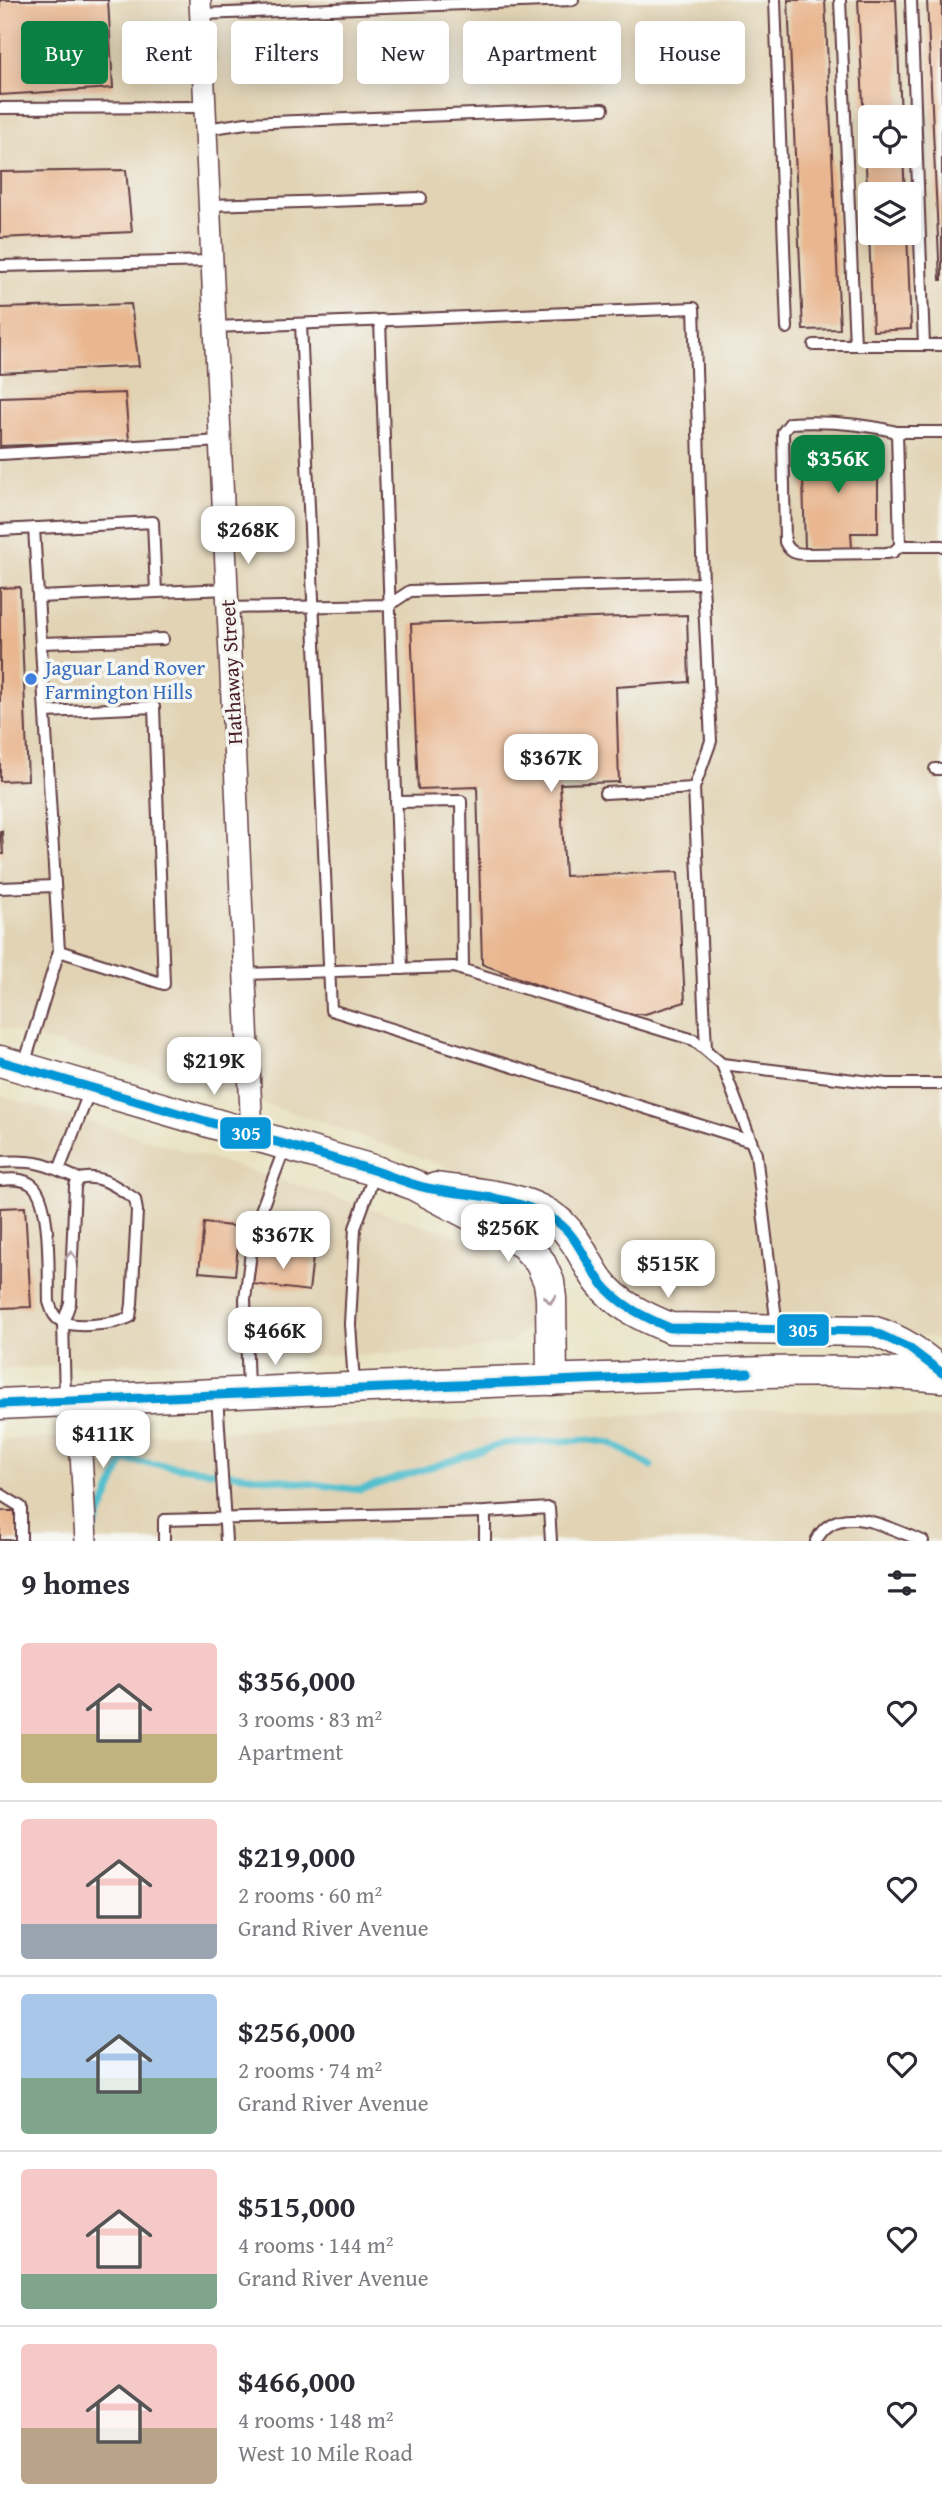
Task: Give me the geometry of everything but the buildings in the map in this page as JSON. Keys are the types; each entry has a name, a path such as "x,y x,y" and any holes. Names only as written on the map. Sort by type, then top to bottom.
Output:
{"main road":[{"path":"12,1065 376,1171 412,1184 524,1244 540,1262 549,1282 552,1380"},
{"path":"412,1184 510,1199 558,1221 577,1241 599,1281 613,1296 641,1316 670,1328 872,1331 904,1344 942,1375"},
{"path":"0,1404 785,1372 942,1375"}],"street":[{"name":"Hathaway Street","path":"200,7 252,1134"},
{"path":"71,1401 86,1541"}],"lane":[{"path":"200,7 573,0"},
{"path":"775,0 787,328"},
{"path":"840,0 855,345"},
{"path":"911,0 924,345"},
{"path":"0,108 205,107"},
{"path":"206,129 246,123 603,109"},
{"path":"210,205 421,198"},
{"path":"0,266 212,261"},
{"path":"215,327 694,308 711,741 694,788 706,1049"},
{"path":"380,320 402,969"},
{"path":"301,324 331,1010 751,1141"},
{"path":"814,345 942,345"},
{"path":"942,432 897,432 874,426 808,422 790,423 783,432 786,542 793,552 886,553 893,552 900,546 942,546"},
{"path":"897,432 900,546"},
{"path":"0,454 221,441"},
{"path":"0,530 153,522 156,592"},
{"path":"12,1065 59,951 34,528"},
{"path":"38,597 156,592 313,606 389,605 410,591 703,583"},
{"path":"41,643 163,639"},
{"path":"45,712 154,707 164,984 59,951"},
{"path":"605,793 694,788"},
{"path":"396,802 461,802 463,970"},
{"path":"0,888 55,886"},
{"path":"245,974 454,967 694,1040 722,1064 756,1154 777,1329"},
{"path":"722,1064 887,1084 942,1084"},
{"path":"59,1170 91,1088"},
{"path":"248,1393 245,1299 254,1229 263,1199 286,1145"},
{"path":"0,1161 30,1160 79,1180 96,1178 111,1183 135,1199 137,1211 130,1317 106,1324 63,1323 54,1315 49,1302 44,1212 39,1192 30,1183 0,1180"},
{"path":"354,1389 350,1324 355,1228 376,1171"},
{"path":"71,1401 63,1323 70,1303 75,1186 79,1180"},
{"path":"217,1395 226,1541"},
{"path":"0,1494 20,1507 21,1541"},
{"path":"164,1541 164,1520 549,1508 551,1541"},
{"path":"485,1512 485,1541"},
{"path":"816,1541 821,1530 841,1519 856,1518 923,1541"}],"shaded area":[{"path":"0,0 942,0 942,1340 878,1327 651,1314 538,1201 317,1120 0,1027"},
{"path":"0,1095 317,1191 489,1249 517,1268 534,1291 528,1327 510,1343 469,1350 0,1369"},
{"path":"775,1409 886,1414 942,1420 942,1541 0,1541 0,1440"}],"waterway":[{"path":"92,1534 124,1460 360,1490 505,1443 589,1440 611,1443 651,1466"}],"transit line":[{"name":"305","path":"0,1061 420,1186 526,1206 541,1212 563,1227 600,1281 614,1296 641,1314 670,1328 872,1331 909,1348 942,1373"},
{"name":"305","path":"0,1404 748,1373"}],"place":[{"name":"Jaguar Land Rover Farmington Hills","path":"31,679"}]}
